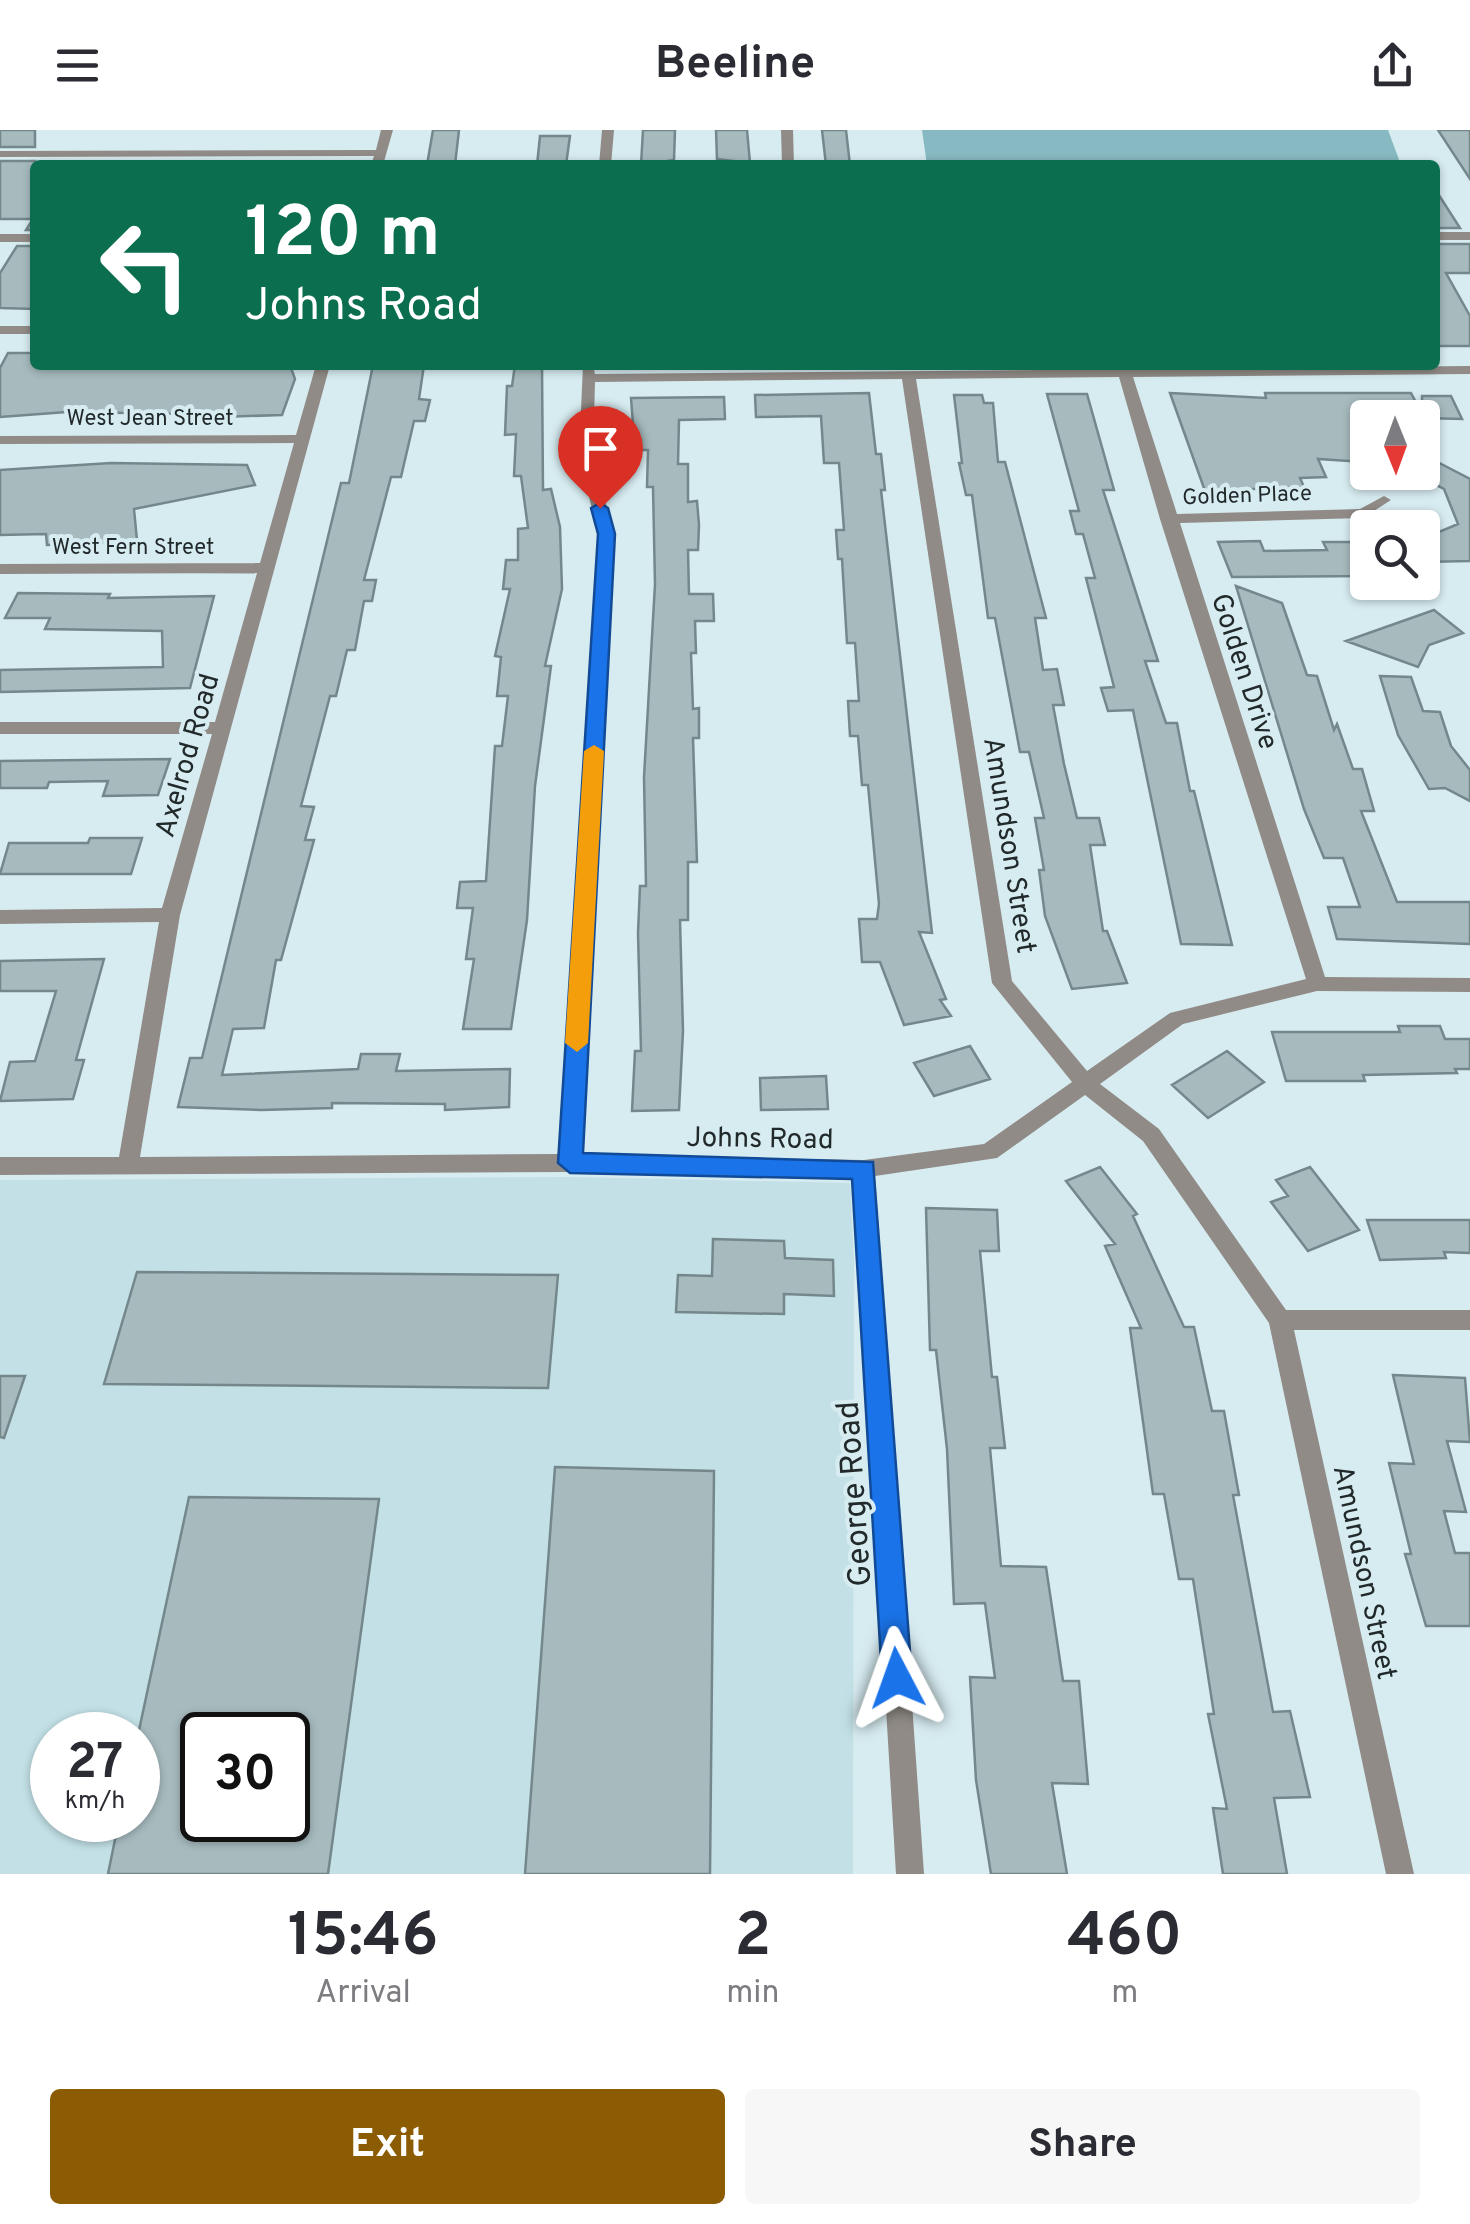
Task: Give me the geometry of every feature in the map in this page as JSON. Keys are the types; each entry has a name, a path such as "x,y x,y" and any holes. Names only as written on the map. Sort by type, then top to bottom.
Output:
{"street":[{"path":"0,154 378,159 387,130"},
{"path":"605,160 608,130"},
{"path":"787,130 788,160"},
{"path":"1440,236 1470,236"},
{"path":"0,238 30,238"},
{"path":"0,330 30,330"},
{"name":"Axelrod Road","path":"128,1166 170,916 299,439 321,370"},
{"path":"570,1163 606,534 586,456 588,371 1125,374 1470,370"},
{"name":"Amundson Street","path":"908,372 1002,983 1086,1084 1151,1135 1280,1320 1400,1874"},
{"name":"Golden Drive","path":"1125,374 1318,984"},
{"name":"West Jean Street","path":"0,440 299,439"},
{"name":"Golden Place","path":"1168,519 1363,512 1384,500"},
{"name":"West Fern Street","path":"0,569 265,568"},
{"path":"0,728 223,728"},
{"path":"0,917 170,916"},
{"name":"Johns Road","path":"0,1166 570,1163 864,1169 989,1152 1177,1018 1318,984 1470,985"},
{"name":"George Road","path":"864,1169 910,1874"},
{"path":"1280,1320 1470,1320"}],"shaded area":[{"path":"922,130 1388,130 1399,160 926,160"},
{"path":"569,1177 850,1183 854,1260 853,1874 0,1874 0,1180"}],"building":[{"path":"0,130 35,130 35,147 0,147"},
{"path":"433,130 459,130 456,160 428,160"},
{"path":"643,130 675,130 674,160 641,160"},
{"path":"716,130 747,130 750,160 717,159"},
{"path":"822,130 846,130 849,160 825,160"},
{"path":"1438,130 1470,130 1470,179"},
{"path":"540,136 570,136 567,160 538,160"},
{"path":"0,161 30,161 30,219 0,219"},
{"path":"1440,197 1460,228 1440,228"},
{"path":"1440,244 1470,244 1470,273 1446,273 1470,316 1470,346 1440,346"},
{"path":"17,246 30,246 30,309 0,308 0,273"},
{"path":"8,353 30,353 30,370 292,370 295,379 282,415 186,418 187,414 67,412 0,417 0,368"},
{"path":"372,370 423,370 419,399 430,400 425,421 414,421 401,477 391,477 364,580 376,580 372,601 364,601 355,650 347,650 336,696 330,696 301,806 314,807 305,840 314,840 281,960 276,960 264,1028 233,1029 222,1075 358,1069 361,1054 400,1054 396,1071 510,1069 509,1107 445,1110 445,1104 332,1103 332,1108 261,1110 178,1107 190,1058 202,1058 341,483 349,483"},
{"path":"514,370 542,370 543,490 551,489 560,527 562,589 545,666 551,666 535,786 527,920 511,1029 463,1029 474,959 466,959 473,908 457,908 460,882 486,881 495,746 502,746 508,696 497,696 501,657 495,656 510,589 503,589 506,560 518,560 518,529 528,528 521,476 514,476 516,434 505,435 507,386 512,386"},
{"path":"869,393 876,454 881,454 885,490 881,490 932,933 919,932 946,999 940,1000 951,1016 904,1025 880,962 862,962 859,919 877,919 879,904 868,785 862,785 858,736 850,736 848,701 859,701 855,643 847,643 842,559 838,559 836,530 844,530 839,463 824,463 821,416 756,417 755,395"},
{"path":"1170,393 1266,398 1265,393 1411,393 1415,400 1350,400 1350,461 1318,459 1326,477 1300,478 1304,487 1205,491"},
{"path":"1047,394 1087,394 1114,490 1103,490 1158,661 1145,661 1166,723 1177,723 1190,791 1194,791 1232,945 1181,944 1133,710 1108,711 1101,688 1114,687 1086,578 1095,578 1083,534 1076,534 1070,511 1079,511"},
{"path":"954,395 982,395 984,403 993,403 998,462 1005,462 1046,618 1035,618 1043,670 1057,669 1064,705 1053,705 1064,764 1077,818 1099,818 1105,845 1090,845 1103,931 1107,931 1127,983 1072,989 1045,916 1039,870 1044,870 1035,818 1044,818 1029,752 1020,752 995,618 988,618 972,495 966,495 959,463"},
{"path":"1422,396 1451,396 1462,419 1440,418 1440,400 1422,400"},
{"path":"724,397 725,419 679,420 678,464 688,464 688,502 697,501 699,525 698,550 688,550 689,594 713,594 714,621 695,621 696,653 691,653 693,709 699,708 699,738 693,738 697,862 688,862 688,920 680,920 683,1031 679,1110 632,1111 635,1051 641,1051 638,933 640,886 646,886 644,777 655,584 653,487 647,487 648,450 635,450 631,398"},
{"path":"111,463 247,465 255,485 134,509 137,540 128,542 47,545 46,534 0,535 0,470"},
{"path":"1440,463 1470,479 1470,561 1440,562 1440,532 1458,524 1440,487"},
{"path":"1260,541 1264,551 1327,550 1323,542 1350,542 1350,576 1232,577 1218,542"},
{"path":"1236,586 1282,603 1307,675 1317,676 1334,730 1337,724 1353,769 1362,769 1374,811 1361,811 1397,902 1470,902 1470,944 1337,939 1328,907 1360,907 1343,858 1324,858 1304,809"},
{"path":"18,593 110,594 108,598 214,596 190,688 0,692 0,670 163,667 162,631 45,629 50,618 5,618"},
{"path":"1434,610 1463,633 1429,645 1418,667 1346,641"},
{"path":"1380,676 1411,677 1423,711 1440,712 1451,746 1470,770 1470,801 1445,788 1429,789 1398,735"},
{"path":"170,759 158,795 103,796 108,781 49,782 47,788 0,788 0,761"},
{"path":"90,838 142,838 131,874 0,874 9,843 88,843"},
{"path":"104,959 76,1060 84,1060 73,1099 0,1101 10,1062 35,1061 56,991 0,991 0,961"},
{"path":"1398,1026 1440,1026 1445,1039 1470,1039 1470,1069 1455,1069 1457,1073 1363,1075 1365,1081 1286,1081 1272,1032 1400,1032"},
{"path":"970,1046 990,1079 934,1096 914,1063"},
{"path":"1227,1051 1264,1082 1208,1118 1172,1085"},
{"path":"826,1076 828,1109 761,1110 760,1078"},
{"path":"1100,1167 1137,1214 1133,1216 1184,1327 1194,1327 1212,1411 1224,1411 1239,1495 1233,1495 1273,1712 1290,1711 1310,1797 1274,1798 1287,1874 1223,1874 1213,1808 1227,1809 1208,1714 1214,1714 1193,1579 1179,1579 1164,1494 1153,1494 1130,1328 1141,1328 1105,1246 1115,1244 1066,1181"},
{"path":"1310,1167 1359,1230 1308,1251 1271,1202 1288,1196 1276,1180"},
{"path":"926,1208 997,1210 999,1251 980,1251 992,1377 997,1377 1005,1448 990,1448 1001,1566 1046,1567 1063,1681 1079,1681 1088,1784 1052,1783 1067,1874 991,1874 976,1780 970,1677 995,1678 985,1603 954,1604 947,1449 936,1350 930,1350"},
{"path":"1367,1220 1470,1220 1470,1253 1444,1252 1446,1258 1380,1260"},
{"path":"713,1239 784,1241 785,1258 833,1260 834,1296 784,1294 784,1314 676,1312 678,1275 712,1276"},
{"path":"137,1272 558,1275 548,1388 104,1384"},
{"path":"1393,1375 1465,1378 1470,1442 1447,1441 1466,1512 1444,1511 1455,1553 1470,1553 1470,1626 1426,1626 1405,1554 1411,1554 1389,1463 1414,1464"},
{"path":"0,1376 25,1376 4,1438 0,1437"},
{"path":"555,1467 714,1471 710,1874 525,1874"},
{"path":"189,1497 379,1499 328,1874 108,1874 115,1842 160,1842 160,1712 143,1712"}],"slow traffic":[{"path":"577,1043 594,751"}],"route":[{"path":"600,508 606,534 570,1163 864,1169 897,1678"}]}
